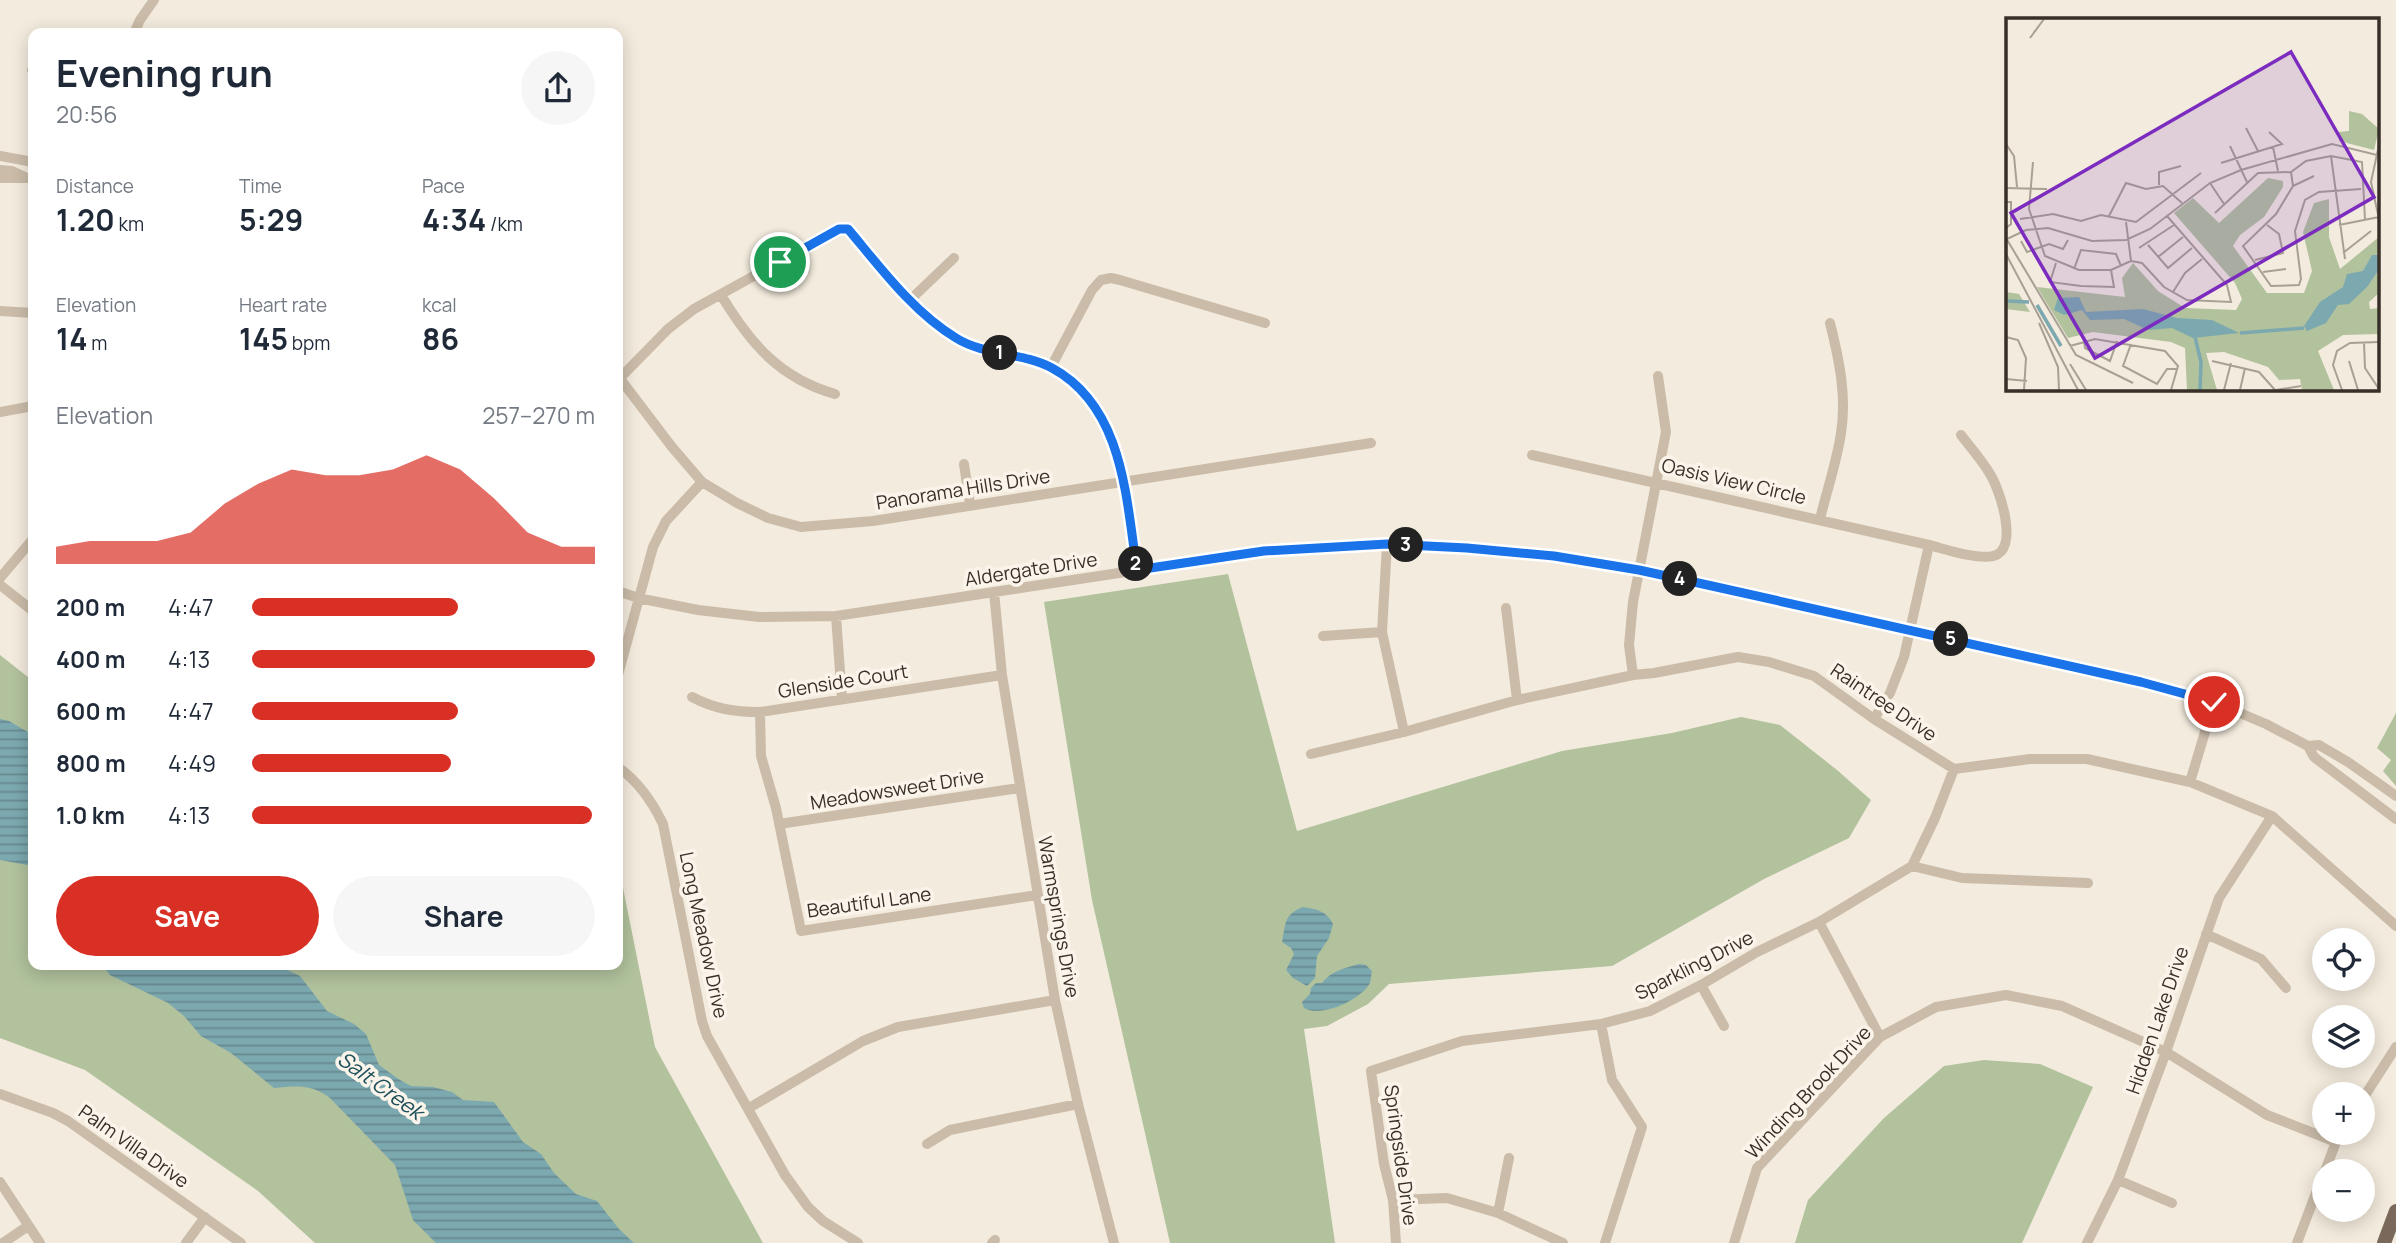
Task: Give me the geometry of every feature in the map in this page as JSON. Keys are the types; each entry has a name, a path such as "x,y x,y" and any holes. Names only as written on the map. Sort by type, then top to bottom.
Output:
{"main road":[{"path":"2384,1243 2396,1211"}],"street":[{"path":"136,28 154,0"},
{"path":"0,156 28,161"},
{"path":"0,170 12,171 28,178"},
{"path":"0,178 28,178"},
{"path":"623,373 694,309 839,229 848,229 934,324 958,340 983,350 1025,358 1051,367 1078,385 1101,414 1117,454 1137,570"},
{"path":"910,300 954,258"},
{"path":"1051,367 1092,290 1101,280 1120,280 1265,323"},
{"path":"721,295 737,321 774,364 803,383 835,394"},
{"path":"0,311 28,313"},
{"path":"1819,519 1841,433 1843,396 1830,323"},
{"path":"1633,675 1629,645 1639,570 1666,432 1657,376"},
{"name":"Panorama Hills Drive","path":"623,382 702,482 768,518 801,527 873,521 1371,443"},
{"path":"0,412 28,407"},
{"name":"Oasis View Circle","path":"1532,454 1929,545 1985,557 1996,556 2003,549 2008,537 1999,491 1961,435"},
{"path":"964,464 970,505"},
{"path":"623,656 653,547 666,521 702,482"},
{"path":"1387,544 1382,632 1404,732"},
{"name":"Aldergate Drive","path":"623,593 698,610 759,617 836,616 1264,551 1387,544 1554,556 1639,570 1909,629 2141,682 2214,702 2266,724 2308,746 2319,745 2396,796"},
{"path":"0,578 28,545"},
{"path":"1874,719 1895,681 1904,657 1929,545"},
{"path":"0,585 28,607"},
{"name":"Warmsprings Drive","path":"994,592 1002,675 1055,1000 1078,1104 1114,1243"},
{"path":"1506,608 1517,700"},
{"path":"836,616 842,699"},
{"path":"1323,636 1382,632"},
{"name":"Raintree Drive","path":"1311,754 1404,732 1517,700 1633,675 1738,657 1769,662 1814,676 1874,719 1954,769"},
{"name":"Glenside Court","path":"692,697 707,705 732,712 760,712 1002,675"},
{"path":"2190,782 2214,702"},
{"name":"Beautiful Lane","path":"760,712 761,756 779,824 801,931 1037,895"},
{"name":"Aldergate Drive","path":"2308,746 2314,757 2396,819"},
{"path":"2088,883 1962,878 1912,866 1954,769 2030,759 2087,759 2190,782 2272,816 2396,926"},
{"name":"Long Meadow Drive","path":"623,771 642,788 663,824 702,1020 708,1036 785,1175 808,1207 823,1221 858,1243"},
{"name":"Meadowsweet Drive","path":"779,824 1019,788"},
{"name":"Hidden Lake Drive","path":"2088,1243 2118,1180 2219,898 2272,816"},
{"name":"Sparkling Drive","path":"1371,1071 1462,1041 1601,1024 1650,1012 1757,952 1819,922 1912,866"},
{"path":"1819,922 1880,1037"},
{"path":"2206,934 2261,959 2286,988"},
{"path":"1701,985 1724,1026"},
{"name":"Winding Brook Drive","path":"1734,1243 1757,1168 1880,1037 1936,1007 2006,995 2062,1006 2166,1052 2267,1115 2312,1129"},
{"path":"748,1108 863,1041 898,1027 1055,1000"},
{"path":"1601,1024 1612,1080 1642,1127 1605,1243"},
{"path":"2374,1082 2396,1047"},
{"name":"Springside Drive","path":"1371,1071 1384,1164 1393,1200 1396,1243"},
{"name":"Palm Villa Drive","path":"0,1094 54,1113 68,1121 241,1243"},
{"path":"927,1144 950,1130 1078,1104"},
{"path":"1498,1213 1508,1158"},
{"path":"2118,1180 2172,1203"},
{"path":"0,1182 34,1235"},
{"path":"1393,1200 1447,1198 1498,1213 1563,1243"},
{"path":"2297,1243 2312,1204"},
{"path":"186,1243 205,1217"},
{"path":"3,1243 34,1235"},
{"path":"23,1243 34,1235"}],"green space":[{"path":"1228,574 1297,831 1562,751 1672,733 1741,717 1780,725 1871,800 1849,838 1764,879 1612,966 1389,984 1368,1004 1327,1026 1304,1029 1335,1243 1170,1243 1092,900 1044,602"},
{"path":"0,655 28,677 28,970 623,970 623,888 655,1047 763,1243 315,1243 258,1191 85,1070 0,1038"},
{"path":"2396,713 2396,786 2383,771 2391,760 2377,748"},
{"path":"1984,1060 2040,1064 2093,1087 2022,1243 1795,1243 1808,1200 1884,1118 1944,1066"}],"water":[{"path":"0,719 28,732 28,865 0,860"},
{"path":"1303,907 1324,913 1333,924 1329,938 1317,956 1315,978 1307,986 1293,978 1286,970 1294,954 1291,948 1282,942 1289,917"},
{"path":"1359,964 1366,965 1372,971 1370,983 1358,995 1330,1009 1320,1011 1304,1008 1302,1002 1316,983 1322,983 1334,973"},
{"name":"Salt Creek","path":"106,970 288,970 300,976 327,1011 354,1024 366,1034 379,1065 400,1080 411,1086 433,1087 452,1092 463,1100 494,1102 523,1142 541,1154 554,1173 576,1194 597,1201 634,1243 436,1243 413,1220 395,1165 330,1098 310,1088 274,1088 231,1053 201,1036 184,1016 168,1003 110,975"}],"route":[{"path":"780,262 839,229 848,229 883,271 934,324 958,340 983,350 1025,358 1051,367 1078,385 1101,414 1117,454 1137,570 1264,551 1387,544 1554,556 1639,570 1909,629 2141,682 2214,702"}]}
